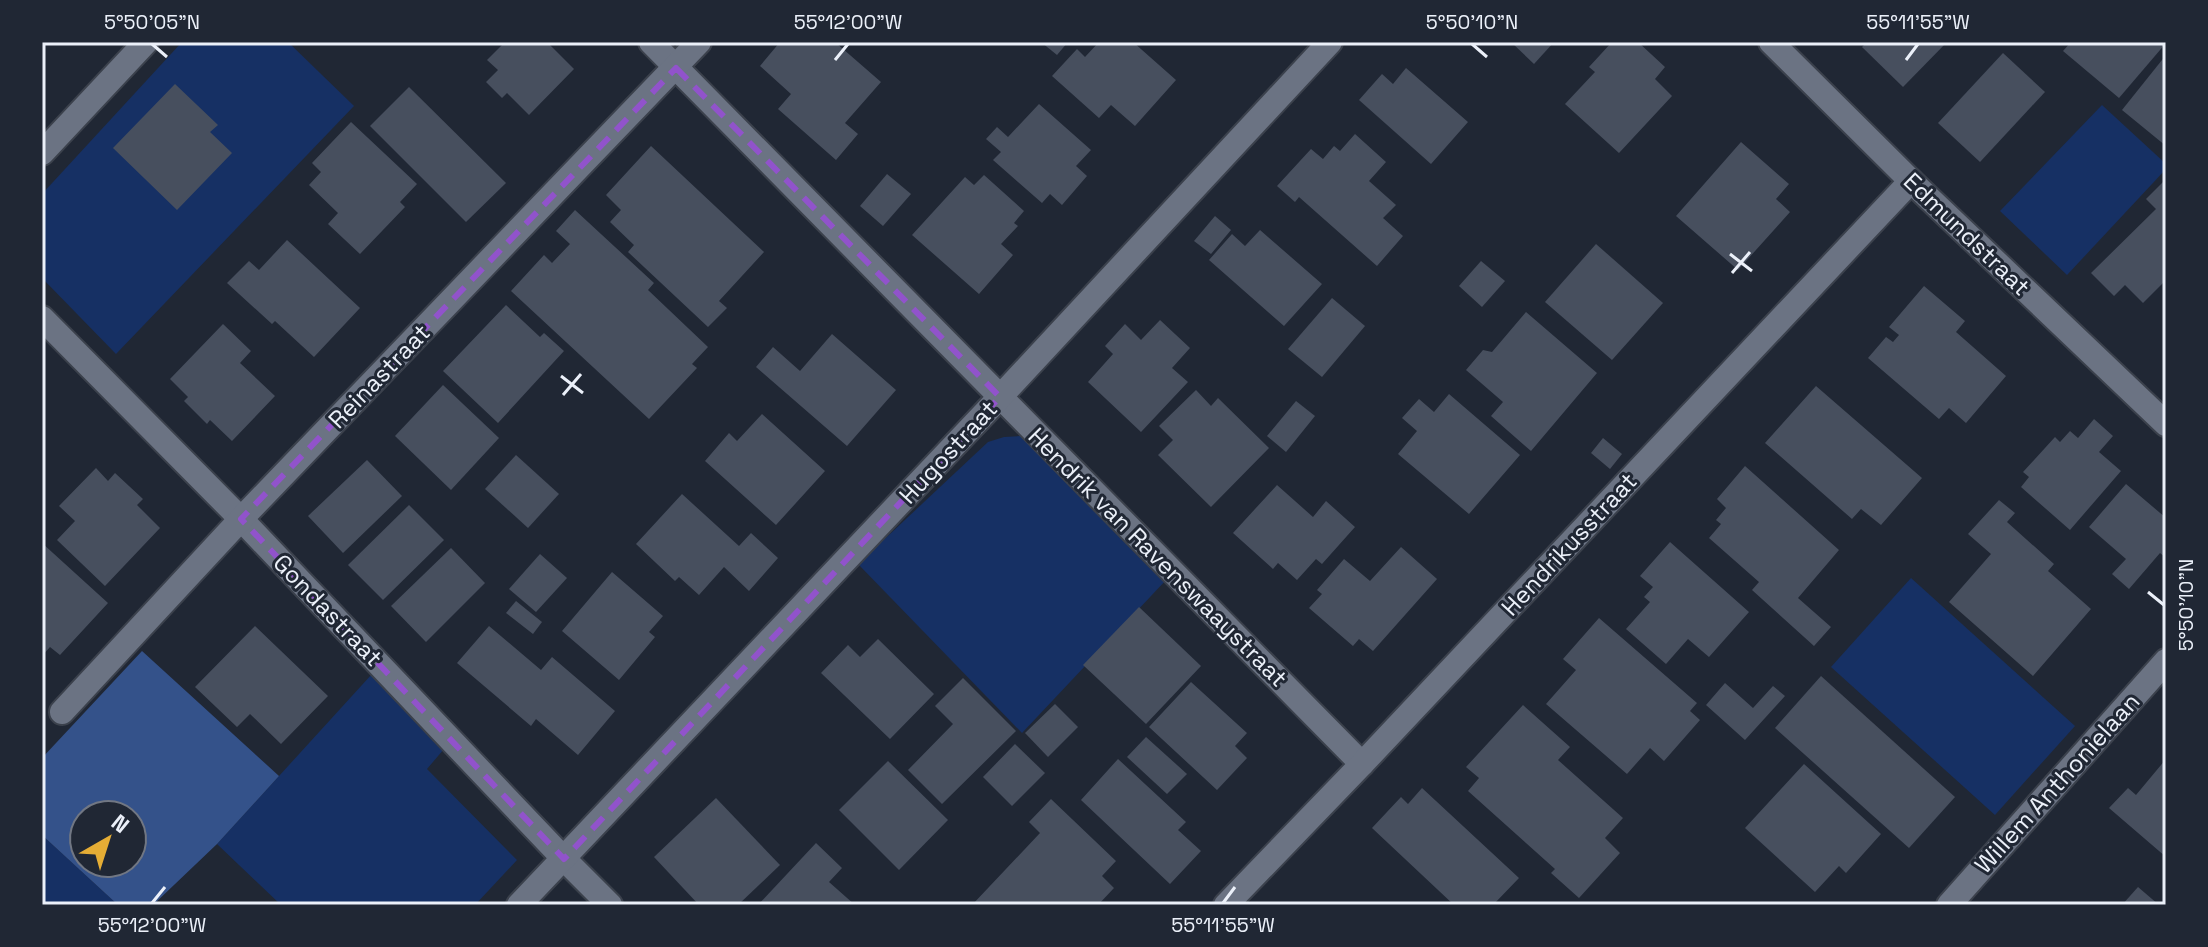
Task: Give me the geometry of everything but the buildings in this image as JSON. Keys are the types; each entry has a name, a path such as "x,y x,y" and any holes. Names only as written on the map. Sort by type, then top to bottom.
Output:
{"street":[{"path":"42,153 146,42"},
{"name":"Hendrik van Ravenswaaystraat","path":"651,42 1362,764"},
{"name":"Reinastraat","path":"62,712 241,519 699,42"},
{"name":"Hugostraat","path":"519,905 1000,397 1330,42"},
{"name":"Edmundstraat","path":"1771,42 1911,181 2166,424"},
{"name":"Hendrikusstraat","path":"1226,905 1911,181"},
{"name":"Gondastraat","path":"42,318 241,519 610,905"},
{"name":"Willem Anthonielaan","path":"1949,905 2166,661"}],"highlighted area":[{"path":"676,68 1000,397 564,859 241,519"}],"shaded area":[{"path":"182,42 288,42 354,106 116,354 42,278 42,194"},
{"path":"2102,105 2166,164 2166,169 2067,275 2000,211"},
{"path":"1021,436 1033,442 1167,579 1022,733 858,564 988,442"},
{"path":"1911,578 2075,726 1995,815 1831,667"},
{"path":"142,651 279,776 217,844 153,905 118,905 90,879 148,879 148,799 68,799 68,859 42,835 42,758"},
{"path":"372,674 444,749 427,769 517,860 475,905 281,905 217,844"},
{"path":"42,835 68,859 68,879 90,879 118,905 42,905"}]}
